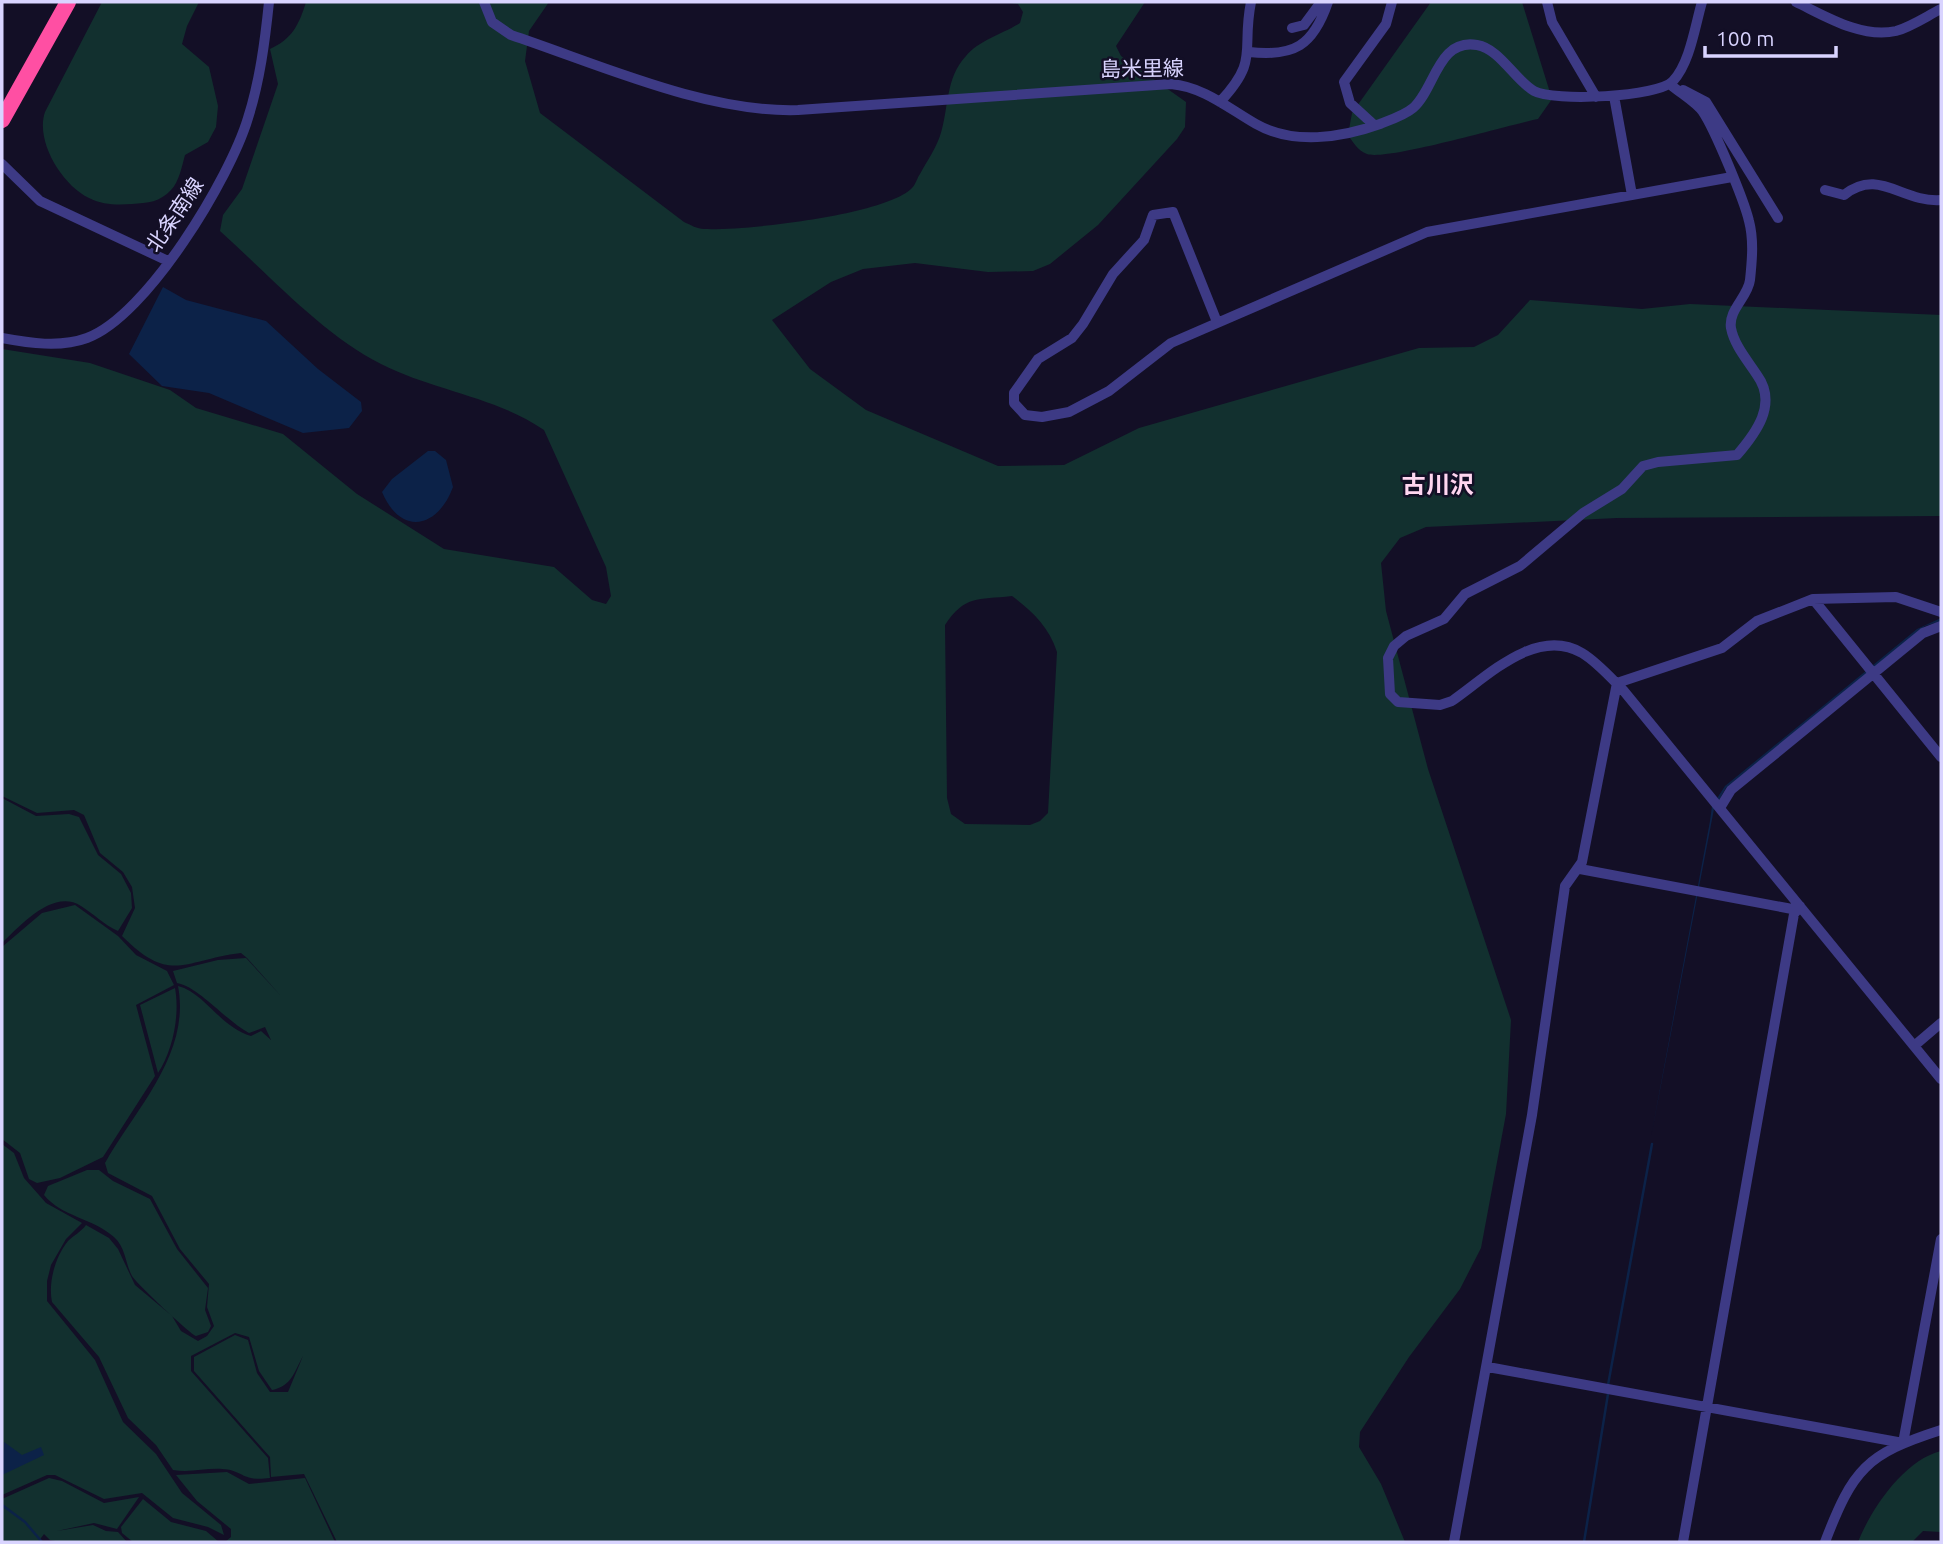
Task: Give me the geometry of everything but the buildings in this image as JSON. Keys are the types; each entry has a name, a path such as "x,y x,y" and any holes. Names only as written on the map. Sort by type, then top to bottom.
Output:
{"highway":[{"path":"2,102 57,2"},
{"path":"2,120 68,2"}],"street":[{"name":"北条南線","path":"2,338 52,343 86,338 131,307 168,261 215,190 248,120 257,84 269,2"},
{"name":"島米里線","path":"484,2 492,22 511,35 669,88 753,108 799,110 1171,84 1189,85 1258,125 1287,136 1324,137 1374,125 1412,109 1425,94 1444,57 1459,46 1477,45 1495,54 1536,92 1564,98 1614,96 1671,85"},
{"path":"1220,102 1246,68 1249,52 1247,27 1251,2"},
{"path":"1292,28 1304,25 1321,2"},
{"path":"1249,52 1275,55 1292,50 1308,40 1328,2"},
{"path":"1374,125 1350,103 1344,82 1386,24 1392,2"},
{"path":"1547,2 1552,22 1596,97"},
{"path":"1796,2 1855,28 1877,33 1897,30 1941,9"},
{"path":"1671,85 1680,73 1703,3"},
{"path":"1671,85 1703,111 1749,221 1753,259 1749,290 1735,310 1731,327 1746,360 1760,378 1766,396 1764,416 1758,430 1737,455 1658,462 1643,466 1622,489 1583,513 1520,566 1465,594 1444,619 1406,636 1394,646 1388,658 1390,694 1398,702 1420,705 1451,701 1513,658 1555,645 1581,653 1616,683 1941,1079"},
{"path":"1671,85 1706,102 1778,218"},
{"path":"1614,96 1632,195"},
{"path":"2,164 40,201 168,261"},
{"path":"1217,322 1172,212 1153,215 1144,240 1113,274 1083,324 1072,338 1038,359 1014,393 1014,403 1025,415 1042,417 1069,412 1110,391 1171,343 1427,232 1732,177"},
{"path":"1825,190 1844,195 1856,185 1882,184 1922,201 1941,200"},
{"path":"1616,683 1722,648 1757,621 1813,598 1896,597 1941,612"},
{"path":"1813,598 1941,757"},
{"path":"1720,808 1731,790 1923,633 1941,626"},
{"path":"1580,869 1616,683"},
{"path":"1454,1542 1532,1115 1565,886 1573,872 1580,869 1792,909 1800,906"},
{"path":"1684,1542 1794,914 1800,906"},
{"path":"1914,1046 1941,1023"},
{"path":"1903,1443 1941,1239"},
{"path":"1488,1367 1903,1443"},
{"path":"1825,1542 1855,1477 1884,1452 1941,1430"}],"green space":[{"path":"102,2 199,2 187,26 182,44 209,67 218,106 216,127 208,142 185,155 174,187 163,197 153,201 115,204 89,198 69,183 47,149 43,123 45,112"},
{"path":"306,2 549,2 529,31 525,61 540,113 684,222 701,229 723,229 781,224 845,213 897,198 912,188 940,136 951,84 959,65 971,50 984,41 1020,23 1023,12 1018,4 1004,2 1145,2 1116,46 1121,56 1186,102 1185,127 1098,225 1050,264 1033,271 988,272 915,263 863,269 831,282 772,320 810,369 866,410 998,466 1064,465 1139,428 1419,348 1474,347 1498,335 1530,300 1642,309 1690,304 1941,315 1941,516 1617,518 1426,527 1400,538 1381,563 1386,611 1428,769 1511,1020 1506,1114 1481,1248 1460,1289 1409,1357 1360,1432 1359,1447 1381,1484 1405,1542 337,1542 304,1474 271,1477 270,1457 194,1371 194,1357 235,1335 248,1340 257,1373 270,1392 288,1392 303,1356 288,1382 272,1390 259,1371 249,1337 235,1333 191,1356 191,1371 268,1458 270,1478 253,1478 222,1469 173,1470 156,1445 128,1418 99,1357 52,1302 51,1287 56,1262 63,1247 86,1225 109,1238 118,1249 135,1285 172,1316 181,1331 198,1341 207,1336 214,1326 207,1307 209,1284 180,1249 152,1196 108,1173 105,1163 145,1101 169,1057 180,1011 178,986 188,990 240,1032 251,1036 261,1031 271,1040 265,1027 249,1033 203,997 177,983 173,971 218,960 246,958 281,996 247,958 241,953 178,966 153,960 139,951 122,936 135,908 132,887 123,872 100,853 84,815 74,810 37,813 2,796 2,349 90,363 170,390 196,408 283,434 357,494 444,549 554,567 592,600 606,604 611,596 606,567 544,430 505,409 401,373 359,352 317,321 220,231 223,215 242,189 278,84 270,49 289,36","holes":["1012,596 1045,627 1057,652 1048,813 1040,821 1030,825 965,824 951,814 947,798 945,625 952,615 966,604 981,599"]},
{"path":"1431,2 1522,2 1552,99 1538,119 1422,148 1379,155 1364,153 1348,135 1352,113"},
{"path":"2,798 36,816 69,814 79,817 98,855 121,874 131,893 132,908 118,931 81,906 59,902 38,911 2,943"},
{"path":"75,905 118,936 136,955 167,971 174,985 136,1005 155,1076 103,1157 60,1178 37,1183 29,1179 20,1153 2,1139 2,947 42,913"},
{"path":"175,988 177,1009 174,1032 168,1054 158,1073 140,1005"},
{"path":"2,1144 14,1153 24,1178 46,1203 82,1223 66,1239 51,1265 47,1281 47,1301 95,1360 123,1422 156,1454 182,1493 221,1525 224,1535 208,1527 173,1518 142,1493 104,1499 55,1475 47,1475 2,1495"},
{"path":"87,1170 99,1170 113,1181 150,1199 177,1249 208,1288 205,1310 211,1326 208,1332 196,1336 143,1288 132,1276 121,1246 114,1237 60,1208 44,1195 48,1186"},
{"path":"1941,1451 1941,1532 1923,1531 1912,1542 1858,1542 1871,1515 1890,1488 1914,1464"},
{"path":"227,1472 249,1484 305,1478 335,1542 225,1542 231,1537 231,1529 197,1501 176,1475"},
{"path":"49,1478 62,1481 104,1503 139,1497 117,1529 94,1523 57,1531 93,1525 106,1531 118,1532 127,1542 60,1542 50,1540 44,1534 38,1542 2,1542 2,1499"},
{"path":"143,1499 171,1522 206,1531 219,1542 133,1542 122,1533 121,1527"}],"water":[{"path":"163,287 186,300 266,321 318,369 361,402 362,411 349,428 303,433 209,393 162,386 129,354"},
{"path":"428,451 435,451 446,460 453,487 446,501 429,518 419,522 409,521 399,516 382,492 392,479"},
{"path":"1941,618 1941,621 1925,626 1726,788 1714,809 1651,1137 1712,806 1725,786 1917,629"},
{"path":"4,1442 22,1455 41,1447 44,1455 2,1475"}],"waterway":[{"path":"1608,1385 1652,1144"},
{"path":"1584,1542 1608,1394"},
{"path":"2,1505 25,1522 42,1542"}],"district":[{"name":"古川沢","path":"1438,485"}]}
